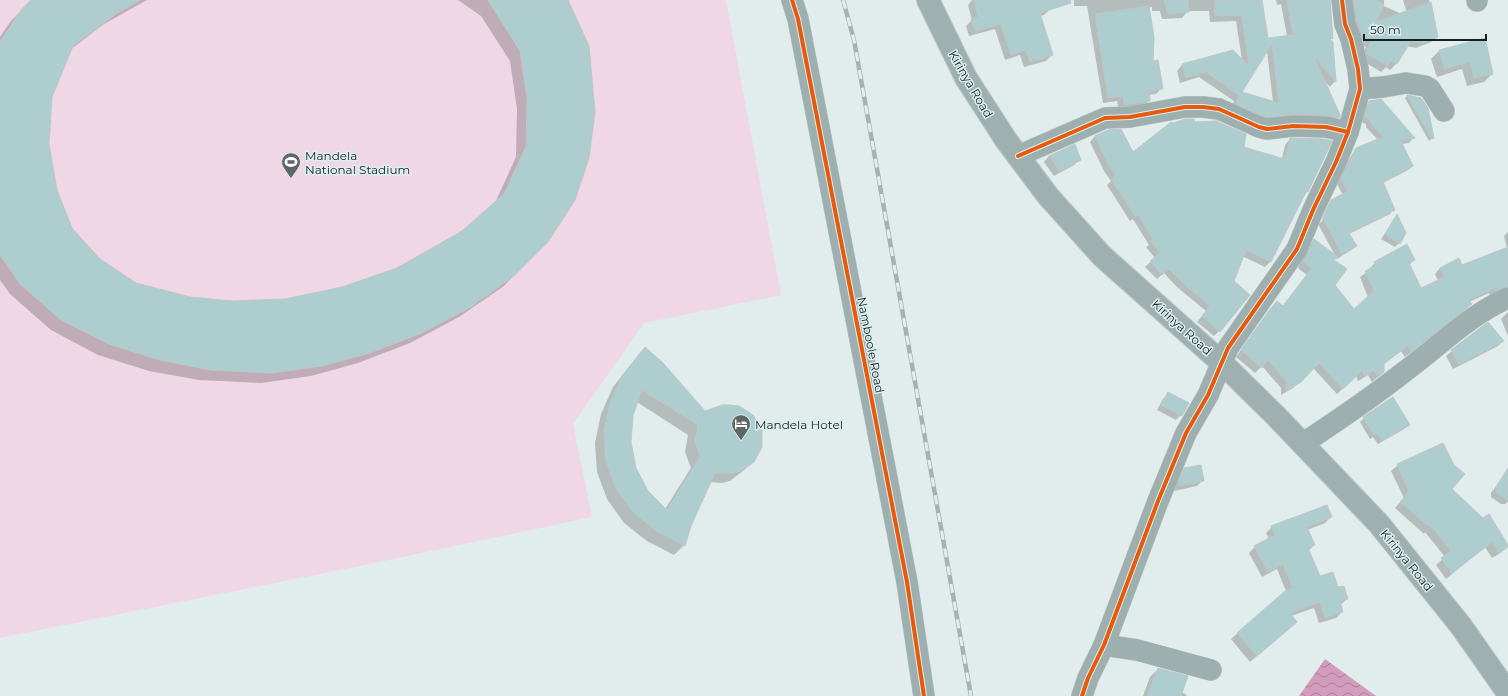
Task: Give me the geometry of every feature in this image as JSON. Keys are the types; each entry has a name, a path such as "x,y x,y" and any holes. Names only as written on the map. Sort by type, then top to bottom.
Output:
{"main road":[{"name":"Kirinya Road","path":"928,0 966,78 987,113 1048,196 1102,256 1221,362 1379,524 1460,626 1508,693"}],"street":[{"name":"Namboole Road","path":"792,0 800,27 907,582 924,696"},
{"path":"1082,696 1088,678 1104,645 1158,501 1186,433 1208,395 1228,348 1297,249 1348,132 1360,89 1358,69 1345,24 1342,0"},
{"path":"1360,89 1406,83 1425,86 1430,89 1444,111"},
{"path":"1018,156 1105,118 1130,117 1185,107 1219,109 1259,127 1267,129 1293,126 1326,127 1348,132"},
{"path":"1302,444 1393,381 1478,314 1508,298"},
{"path":"1104,645 1137,650 1211,670"}],"shaded area":[{"path":"0,0 726,0 781,295 644,323 573,424 592,517 360,566 0,638"}],"water":[{"path":"1325,659 1376,696 1299,696"}],"building":[{"path":"31,0 140,0 116,14 73,46 52,97 49,144 57,190 72,228 100,259 136,283 190,297 232,301 285,299 342,287 397,268 462,231 504,194 526,146 527,98 520,51 488,0 568,0 589,46 595,112 589,158 575,200 548,242 515,275 471,307 422,333 370,353 322,366 272,373 210,370 160,360 109,344 61,320 20,284 0,255 0,42 22,9"},
{"path":"974,0 1070,0 1071,3 1040,13 1053,55 1030,62 1026,50 1011,55 1001,24 975,31 971,19 978,17"},
{"path":"1164,0 1188,0 1189,12 1168,14"},
{"path":"1215,0 1262,0 1268,38 1293,35 1287,0 1330,0 1333,39 1327,36 1333,42 1336,82 1314,56 1340,118 1327,115 1293,114 1268,117 1263,116 1236,104 1239,95 1206,72 1186,78 1182,64 1233,50 1249,66 1242,15 1215,16","holes":["1272,44 1279,103 1242,92"]},
{"path":"1354,0 1375,0 1384,4 1376,22 1431,2 1438,37 1423,43 1411,41 1397,64 1391,61 1388,66 1367,54 1366,51 1371,41 1363,37 1357,21"},
{"path":"1149,6 1154,37 1153,61 1158,60 1163,89 1149,91 1150,101 1124,105 1123,96 1108,98 1095,14"},
{"path":"1485,38 1493,74 1474,78 1470,62 1445,69 1439,50"},
{"path":"1407,95 1421,98 1428,108 1434,138 1432,139"},
{"path":"1381,99 1415,138 1401,141 1413,166 1383,182 1395,210 1349,233 1357,246 1342,255 1323,218 1331,200 1348,191 1341,179 1356,148 1383,137 1370,122 1370,119 1365,116 1369,101"},
{"path":"1186,119 1194,119 1195,122 1216,121 1246,134 1244,147 1284,159 1290,138 1324,139 1332,141 1308,192 1307,190 1271,262 1246,250 1234,281 1250,295 1220,332 1202,316 1210,306 1169,269 1162,275 1150,261 1160,253 1151,241 1153,239 1138,215 1135,216 1111,179 1116,176 1109,166 1095,136 1108,130 1121,129 1133,152 1171,122 1173,123"},
{"path":"1075,144 1081,160 1060,171 1049,156"},
{"path":"1397,214 1406,233 1400,244 1385,234"},
{"path":"1314,239 1338,257 1334,260 1347,269 1335,285 1354,309 1374,291 1365,271 1376,266 1374,262 1407,244 1415,260 1409,263 1421,288 1445,277 1440,268 1459,258 1462,265 1508,247 1508,286 1496,291 1495,288 1469,300 1472,304 1411,352 1408,346 1384,363 1384,372 1378,377 1374,370 1365,376 1362,371 1343,389 1319,363 1301,382 1286,391 1287,382 1268,360 1262,368 1241,350 1277,301 1283,306 1312,268 1303,262"},
{"path":"1488,322 1504,341 1459,364 1451,350"},
{"path":"645,347 663,363 705,411 722,405 739,406 753,415 762,430 762,447 754,462 741,471 732,473 715,473 691,526 685,546 657,531 634,513 616,489 606,461 604,432 610,403 622,376","holes":["642,390 698,425 695,441 700,457 667,510 648,491 636,468 631,442 633,415"]},
{"path":"1168,392 1189,403 1182,416 1161,405"},
{"path":"1393,397 1410,425 1382,441 1377,433 1374,435 1363,417"},
{"path":"1443,443 1454,465 1465,474 1452,489 1483,518 1489,514 1508,545 1508,547 1499,553 1492,542 1452,573 1441,558 1451,551 1432,527 1431,528 1400,502 1409,492 1397,464"},
{"path":"1201,465 1204,481 1179,486 1179,481 1184,468"},
{"path":"1508,468 1508,500 1496,492 1496,487"},
{"path":"1327,505 1332,517 1307,527 1315,545 1308,548 1320,576 1333,572 1338,587 1344,586 1348,599 1340,601 1343,612 1325,618 1320,602 1290,613 1297,622 1257,656 1237,633 1285,591 1293,588 1283,564 1268,572 1254,546 1275,535 1271,526"},
{"path":"1158,668 1188,676 1181,696 1147,696"}],"railway":[{"path":"843,0 854,40 971,696"}],"cycle path":[{"path":"792,0 798,19 907,582 924,696"},
{"path":"1082,696 1088,678 1104,645 1158,501 1186,433 1208,395 1228,348 1297,249 1348,132 1360,89 1358,69 1351,39 1345,24 1342,0"},
{"path":"1018,156 1105,118 1130,117 1185,107 1219,109 1259,127 1267,129 1293,126 1326,127 1348,132"}],"place":[{"name":"Mandela National Stadium","path":"291,179"},
{"name":"Mandela Hotel","path":"741,441"}]}
